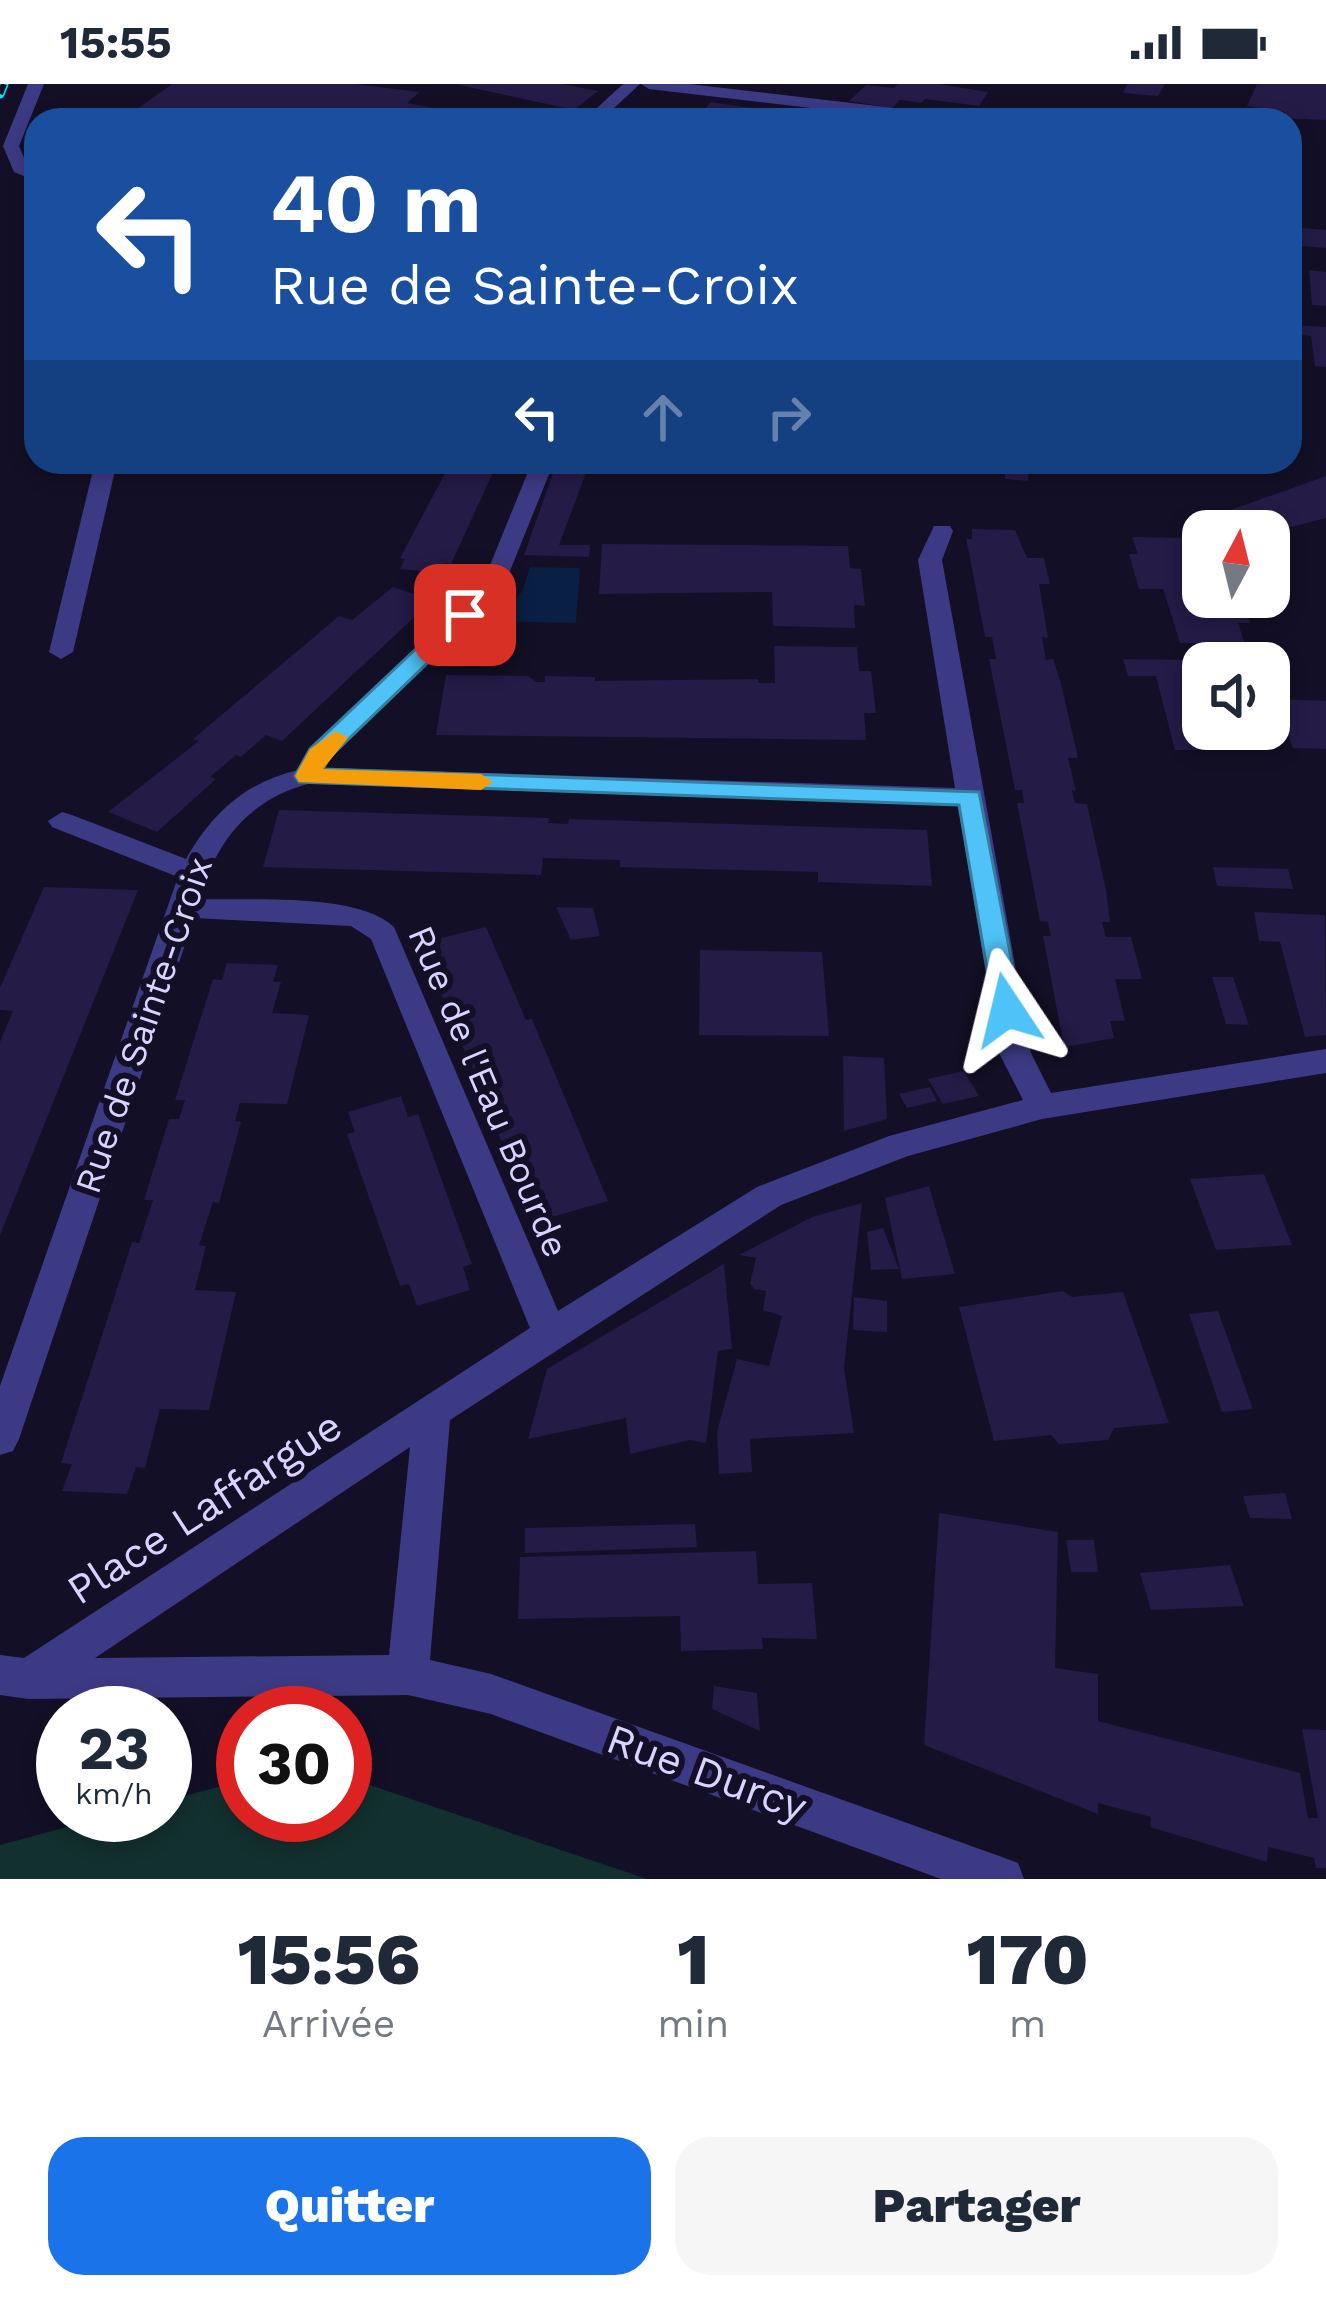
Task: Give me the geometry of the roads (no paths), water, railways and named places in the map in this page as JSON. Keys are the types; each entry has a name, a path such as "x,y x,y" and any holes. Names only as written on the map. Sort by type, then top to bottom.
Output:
{"street":[{"path":"609,84 630,86"},
{"path":"649,84 852,108"},
{"path":"605,108 630,86"},
{"path":"24,130 11,146 13,158 24,170"},
{"path":"61,652 103,474"},
{"path":"308,776 319,754 493,588 538,474"},
{"path":"942,532 930,560 970,797 1015,1053 1042,1107"},
{"name":"Rue de Sainte-Croix","path":"0,1438 183,908 191,871 202,845 263,788 308,776 970,797"},
{"path":"62,821 191,871"},
{"name":"Rue de l'Eau Bourde","path":"183,908 354,916 373,922 384,934 550,1334"},
{"name":"Place Laffargue","path":"14,1677 433,1415 550,1334 769,1196 901,1145 1042,1107 1326,1061"},
{"path":"408,1675 433,1415"},
{"name":"Rue Durcy","path":"14,1677 408,1675 491,1694 1002,1879"}],"water":[{"path":"530,567 580,568 576,623 492,621 522,592"}],"railway":[{"path":"0,94 4,84"}]}
